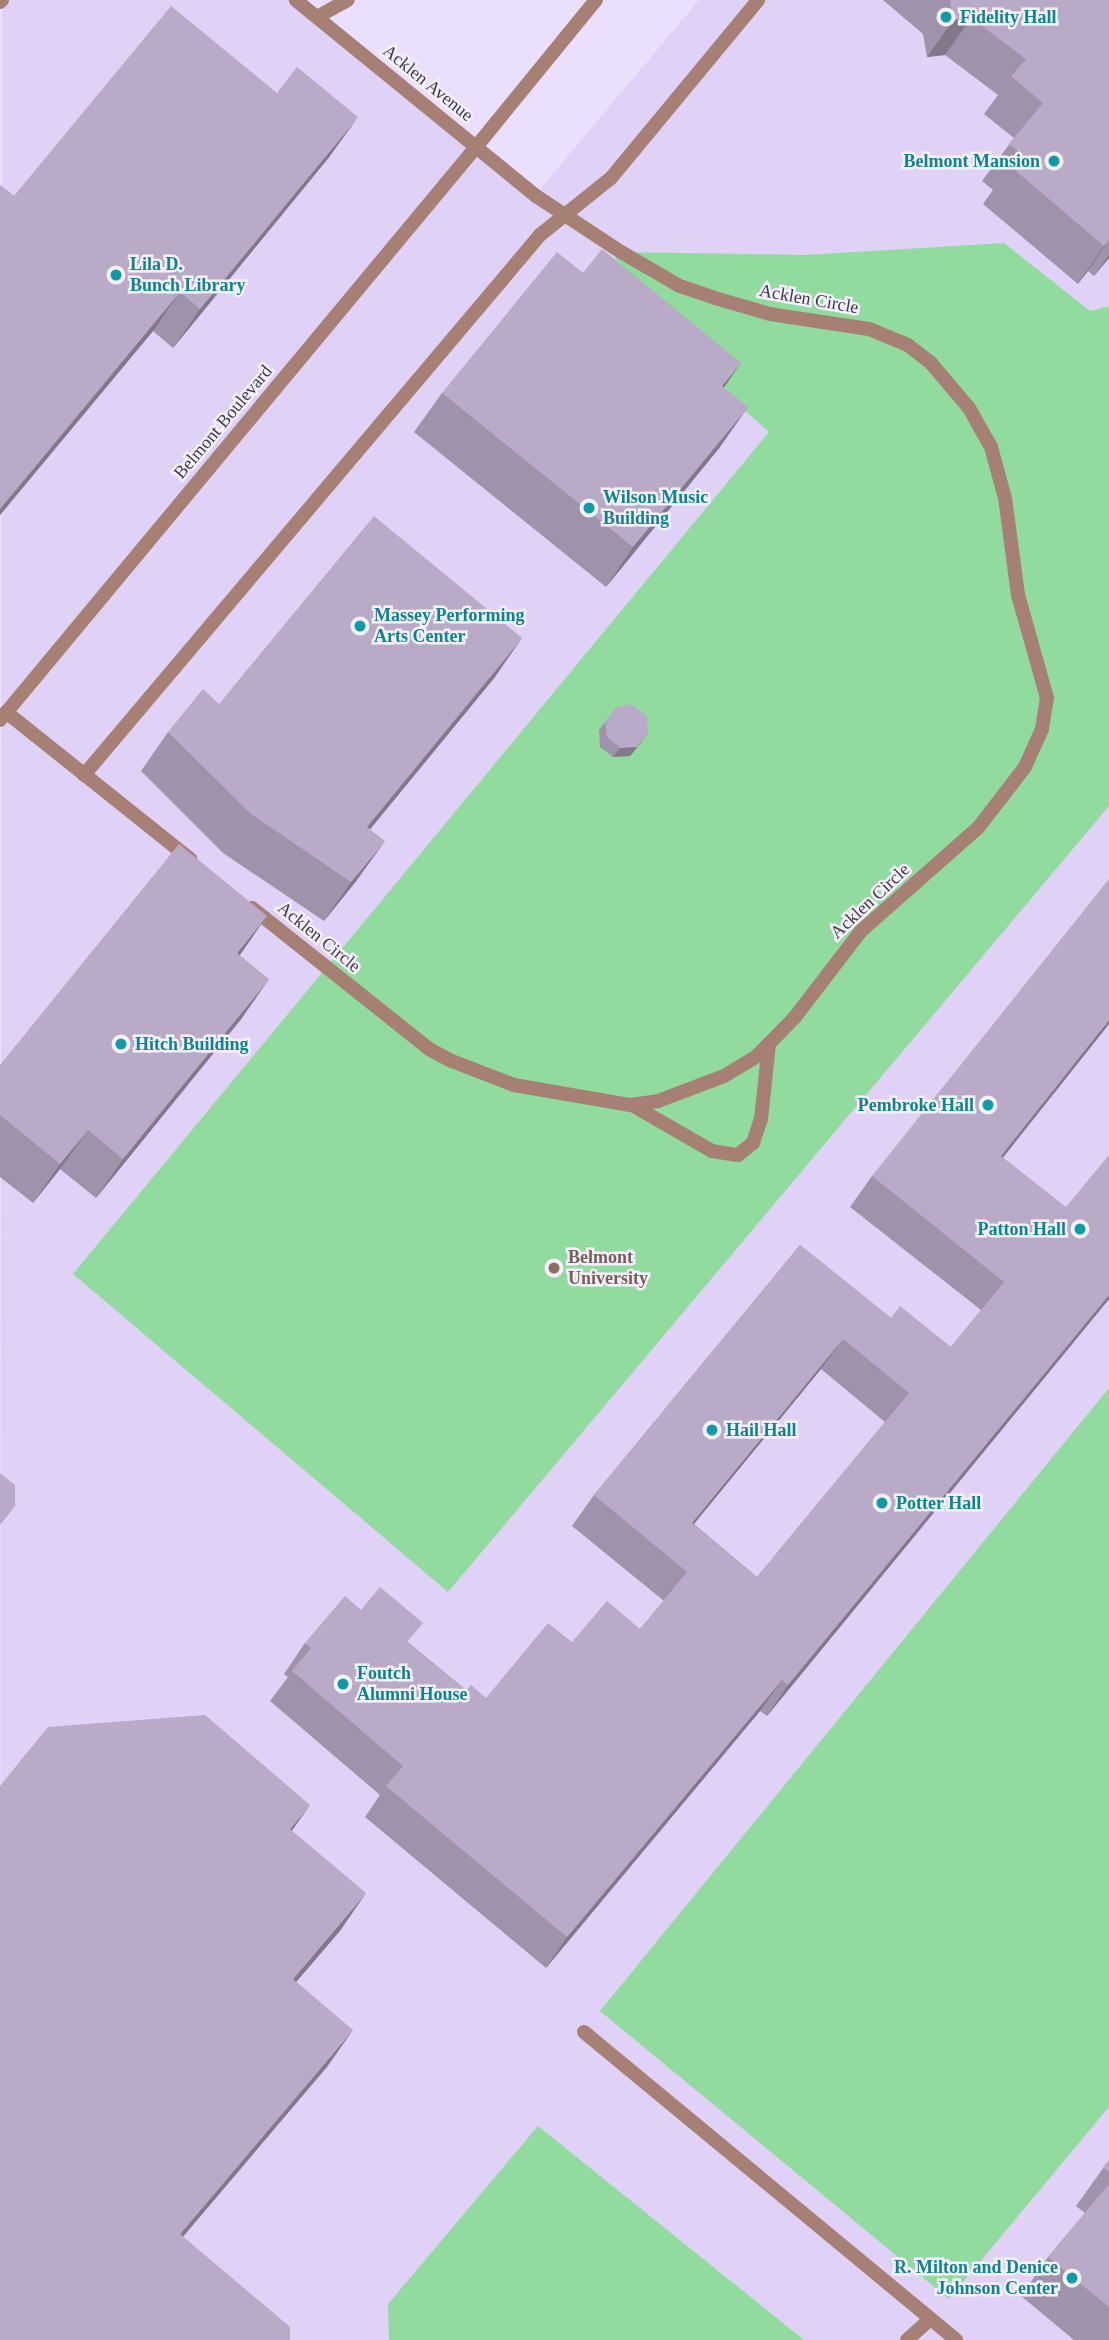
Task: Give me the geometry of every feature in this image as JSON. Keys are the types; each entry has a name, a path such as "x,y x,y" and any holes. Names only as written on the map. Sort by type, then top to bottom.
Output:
{"street":[{"name":"Acklen Avenue","path":"296,0 536,196"},
{"path":"317,17 348,0"},
{"name":"Belmont Boulevard","path":"3,716 596,0"},
{"path":"85,775 540,235 611,178 758,0"},
{"name":"Acklen Circle","path":"240,899 440,1055 514,1085 632,1105 658,1101 724,1076 769,1044 862,931 978,828 1004,799 1035,747 1045,713 1045,683 1018,595 1000,473 981,425 948,380 908,345 869,329 770,314 678,285 536,196"},
{"path":"3,716 85,775 198,865"},
{"path":"632,1105 712,1152 738,1155 752,1143 761,1119 769,1044"},
{"path":"584,2032 956,2340"},
{"path":"907,2340 930,2319"}],"shaded area":[{"name":"Belmont University","path":"2,0 296,0 535,195 699,0 1109,0 1109,2340 0,2340"}],"green space":[{"path":"1004,243 1090,311 1109,306 1109,806 448,1592 73,1274 769,432 596,280 621,252 805,255"},
{"path":"1109,1388 1109,2107 949,2299 600,2011"},
{"path":"538,2126 804,2340 389,2340 388,2304"}],"building":[{"name":"Belmont Mansion","path":"950,0 1109,0 1109,240 1104,246 1010,166 1020,153 1009,144 1043,103 1011,76 1026,59 971,18 953,20"},
{"name":"Lila D. Bunch Library","path":"171,6 277,93 297,67 358,117 200,309 180,292 0,509 0,185 14,196"},
{"name":"Wilson Music Building","path":"602,249 741,363 722,386 748,407 633,547 442,393 557,252 583,273"},
{"name":"Massey Performing Arts Center","path":"374,516 522,638 367,827 385,841 351,882 251,814 168,732 203,689 219,704"},
{"path":"631,704 647,716 648,733 637,747 620,748 607,737 605,721 616,708"},
{"name":"Hitch Building","path":"179,844 267,916 237,953 269,979 123,1159 88,1130 60,1164 0,1115 0,1065"},
{"path":"1109,879 1109,1020 1001,1156 1066,1207 1109,1155 1109,1295 788,1685 782,1680 567,1937 386,1786 403,1766 292,1671 311,1648 305,1643 345,1596 361,1610 380,1587 423,1623 407,1642 466,1690 471,1685 486,1698 548,1623 572,1642 607,1601 640,1629 687,1572 594,1495 800,1245 891,1318 900,1306 951,1347 1004,1282 872,1176","holes":["843,1339 909,1393 757,1577 692,1523"]},
{"path":"0,1473 15,1485 15,1506 0,1525"},
{"path":"205,1715 310,1805 290,1829 366,1893 293,1979 353,2030 180,2234 290,2327 290,2340 0,2340 0,1786 48,1727"},
{"path":"1109,2160 1109,2172 1103,2167"},
{"path":"1109,2184 1109,2307 1048,2257"}],"place":[{"name":"Fidelity Hall","path":"946,17"},
{"name":"Belmont Mansion","path":"1054,161"},
{"name":"Lila D. Bunch Library","path":"116,275"},
{"name":"Wilson Music Building","path":"589,508"},
{"name":"Massey Performing Arts Center","path":"360,626"},
{"name":"Hitch Building","path":"121,1044"},
{"name":"Pembroke Hall","path":"988,1105"},
{"name":"Patton Hall","path":"1080,1229"},
{"name":"Belmont University","path":"554,1268"},
{"name":"Hail Hall","path":"712,1430"},
{"name":"Potter Hall","path":"882,1503"},
{"name":"Foutch Alumni House","path":"343,1684"},
{"name":"R. Milton and Denice Johnson Center","path":"1072,2278"}]}
